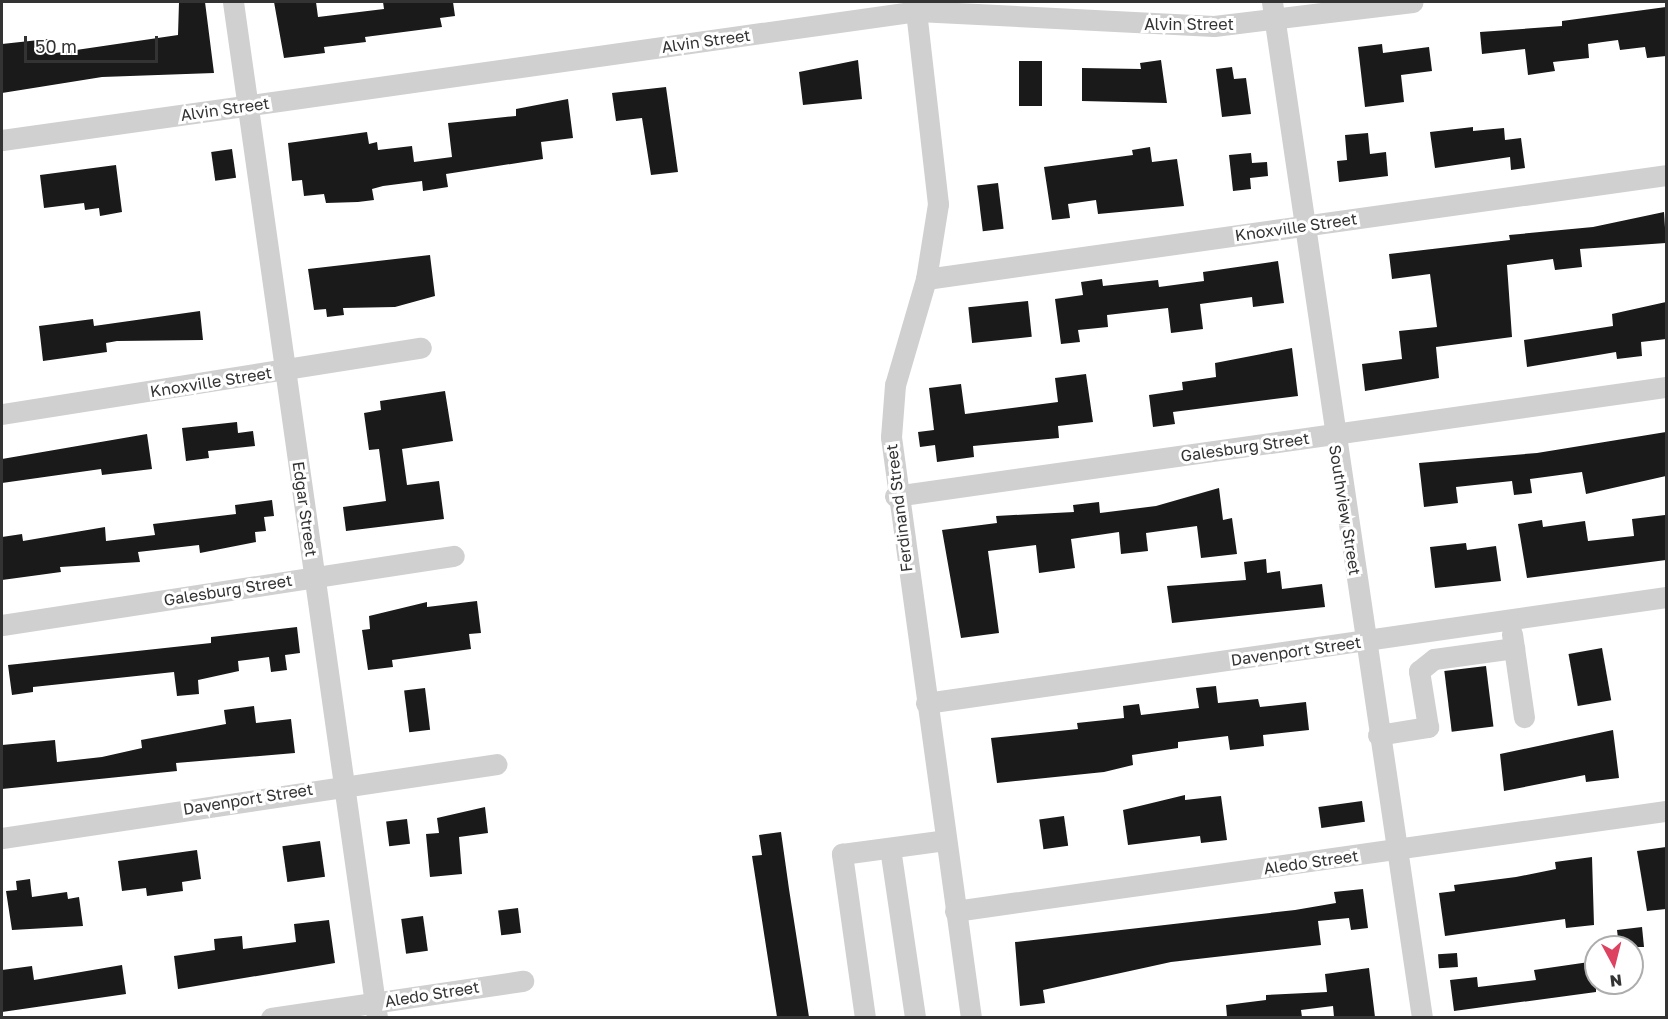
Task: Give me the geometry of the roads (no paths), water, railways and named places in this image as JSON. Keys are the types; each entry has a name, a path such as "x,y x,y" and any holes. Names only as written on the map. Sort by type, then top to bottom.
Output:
{"street":[{"name":"Edgar Street","path":"233,2 376,1010"},
{"name":"Alvin Street","path":"2,140 247,106 916,6 1173,26 1273,12 1413,2"},
{"name":"Ferdinand Street","path":"916,6 937,170 935,236 926,279 891,407 895,496 970,1017"},
{"name":"Southview Street","path":"1273,12 1302,226 1422,1017"},
{"name":"Knoxville Street","path":"926,279 1666,175"},
{"name":"Knoxville Street","path":"2,414 421,348"},
{"name":"Galesburg Street","path":"895,496 1666,387"},
{"name":"Galesburg Street","path":"2,625 454,556"},
{"name":"Davenport Street","path":"926,703 1666,597"},
{"path":"1510,620 1524,717"},
{"path":"1429,631 1434,659"},
{"path":"1378,735 1428,727 1419,671 1434,659 1514,648"},
{"name":"Davenport Street","path":"2,838 495,764"},
{"name":"Aledo Street","path":"955,911 1666,811"},
{"path":"865,1017 842,854 945,840"},
{"path":"890,848 915,1017"},
{"name":"Aledo Street","path":"271,1017 376,1010 523,981"}]}
